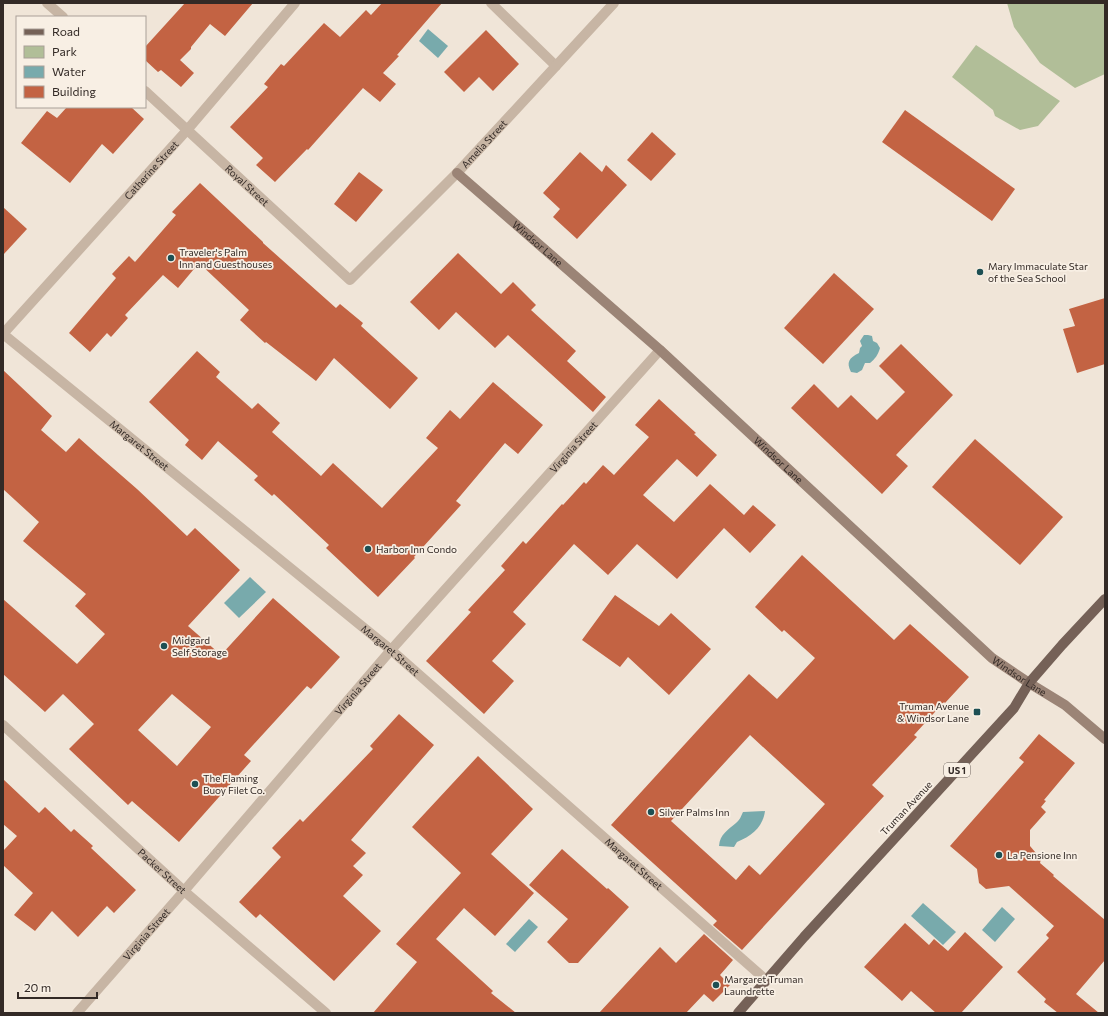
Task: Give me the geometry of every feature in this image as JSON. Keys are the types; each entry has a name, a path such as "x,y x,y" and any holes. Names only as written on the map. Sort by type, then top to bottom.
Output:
{"main road":[{"name":"Truman Avenue","path":"738,1013 804,937 1014,708 1029,683 1105,599"}],"street":[{"path":"47,3 62,16"},
{"name":"Catherine Street","path":"3,334 188,129 295,3"},
{"path":"491,3 556,66"},
{"name":"Amelia Street","path":"350,280 457,173 614,3"},
{"name":"Royal Street","path":"146,92 350,280"},
{"name":"Windsor Lane","path":"457,173 660,350 992,658 1065,705 1105,739"},
{"name":"Margaret Street","path":"3,334 391,650 766,980"},
{"name":"Virginia Street","path":"77,1013 391,650 660,350"},
{"name":"Packer Street","path":"3,725 184,891 326,1013"}],"green space":[{"path":"1007,3 1105,3 1105,74 1075,88 1040,63 1014,27"},
{"path":"976,45 1060,101 1038,126 1020,130 995,116 993,110 952,77"}],"water":[{"path":"428,29 448,46 438,58 419,41"},
{"path":"864,335 872,336 873,341 877,343 880,348 876,357 870,363 865,363 862,370 857,373 851,372 849,361 859,353 862,346 860,341"},
{"path":"250,577 266,592 239,618 224,603"},
{"path":"765,811 762,822 752,834 737,842 734,847 719,846 723,835 738,821 743,812"},
{"path":"923,903 956,932 943,945 911,916"},
{"path":"1002,907 1015,919 995,942 982,930"},
{"path":"529,919 538,927 515,952 506,944"}],"building":[{"path":"185,3 253,3 225,36 210,24 191,47 191,49 180,60 194,73 181,87 161,70 158,72 146,61 146,46"},
{"path":"382,3 442,3 397,55 399,56 383,73 396,84 380,102 363,88 308,150 307,149 275,182 256,165 263,158 230,127 268,87 264,84 281,64 284,66 324,23 340,37 366,10 371,15"},
{"path":"486,30 519,64 493,91 479,77 464,92 444,72"},
{"path":"66,108 132,108 144,119 113,154 102,144 70,183 21,143 47,111 57,118"},
{"path":"905,110 1015,189 992,221 882,142"},
{"path":"652,132 676,154 651,181 627,160"},
{"path":"580,152 602,172 606,165 627,185 577,239 553,217 560,209 543,193"},
{"path":"359,172 383,190 356,222 334,204"},
{"path":"200,183 263,243 336,308 340,304 363,323 361,326 418,378 390,409 334,358 316,381 266,342 265,343 240,320 249,310 199,263 178,288 163,275 125,315 128,318 111,337 107,333 90,352 69,333 116,278 112,274 129,256 135,262 176,215 172,212"},
{"path":"3,207 27,229 3,255"},
{"path":"458,253 501,294 513,282 536,305 531,310 576,351 567,361 606,397 593,412 508,335 495,348 456,312 439,330 410,302"},
{"path":"834,273 874,309 823,364 784,328"},
{"path":"1105,298 1105,364 1077,373 1063,329 1075,326 1069,309"},
{"path":"901,344 953,395 896,455 908,466 882,494 791,408 814,384 838,408 851,395 877,420 905,392 879,366"},
{"path":"197,351 220,372 216,377 252,409 258,403 280,423 272,432 321,476 333,463 382,508 438,448 426,438 450,410 460,419 493,382 543,425 518,454 505,443 456,501 461,505 414,557 415,558 378,597 326,548 329,545 274,494 272,496 254,480 258,476 218,441 202,460 185,445 189,440 149,402"},
{"path":"3,370 52,416 41,430 66,452 79,438 137,489 187,536 195,528 240,570 188,626 221,655 273,598 340,657 311,689 307,686 244,755 251,761 179,842 132,801 128,805 69,749 94,724 63,694 45,712 3,674 3,599 77,664 105,634 75,606 86,594 23,541 39,522 3,489","holes":["172,694 211,727 177,766 138,730"]},
{"path":"659,399 696,433 694,434 717,455 697,477 677,459 643,495 674,522 710,484 744,515 753,505 776,525 750,553 724,528 677,579 637,544 608,575 574,544 513,612 526,624 492,661 514,681 484,714 426,661 471,612 468,610 505,570 501,566 523,541 526,544 562,504 563,505 584,482 586,484 603,465 614,475 649,437 635,425"},
{"path":"975,439 1063,517 1020,565 932,487"},
{"path":"802,555 894,640 910,624 969,677 914,735 917,737 872,785 884,796 742,950 713,925 717,921 611,825 749,674 777,699 815,658 784,630 782,632 755,607","holes":["750,735 825,804 760,875 749,865 736,880 671,821"]},
{"path":"615,595 659,626 671,613 711,649 669,695 628,657 620,667 582,640"},
{"path":"399,714 434,745 351,840 366,853 353,866 363,875 343,896 381,931 334,981 260,914 256,918 239,902 281,857 272,848 300,819 303,822 373,749 370,746"},
{"path":"1039,734 1075,763 1044,800 1046,801 1041,807 1046,812 1030,830 1030,846 1041,859 1040,863 1054,875 1053,876 1105,920 1105,960 1076,994 1099,1013 1058,1013 1044,1002 1046,999 1017,972 1049,938 1046,935 1054,926 1009,886 986,889 979,883 977,869 950,846 1024,762 1019,758"},
{"path":"478,756 533,809 491,854 534,893 495,936 464,908 436,939 493,991 491,993 516,1013 373,1013 417,962 396,944 461,873 412,827"},
{"path":"3,779 39,813 45,807 71,832 74,829 93,846 91,848 136,890 114,913 107,906 78,937 52,911 35,931 14,915 33,893 3,865 3,851 17,836 3,824"},
{"path":"562,849 629,907 578,963 569,963 547,942 568,919 529,885"},
{"path":"905,923 929,945 934,939 948,951 965,932 1003,967 961,1013 936,1013 911,991 902,1001 864,967"},
{"path":"704,934 733,960 720,975 730,985 713,1002 704,994 686,1013 599,1013 660,947 676,963"}],"place":[{"name":"Traveler's Palm Inn and Guesthouses","path":"171,258"},
{"name":"Mary Immaculate Star of the Sea School","path":"980,272"},
{"name":"Harbor Inn Condo","path":"368,549"},
{"name":"Midgard Self Storage","path":"164,646"},
{"name":"Truman Avenue & Windsor Lane","path":"977,712"},
{"name":"The Flaming Buoy Filet Co.","path":"195,784"},
{"name":"Silver Palms Inn","path":"651,812"},
{"name":"La Pensione Inn","path":"999,855"},
{"name":"Margaret Truman Laundrette","path":"716,985"}]}
